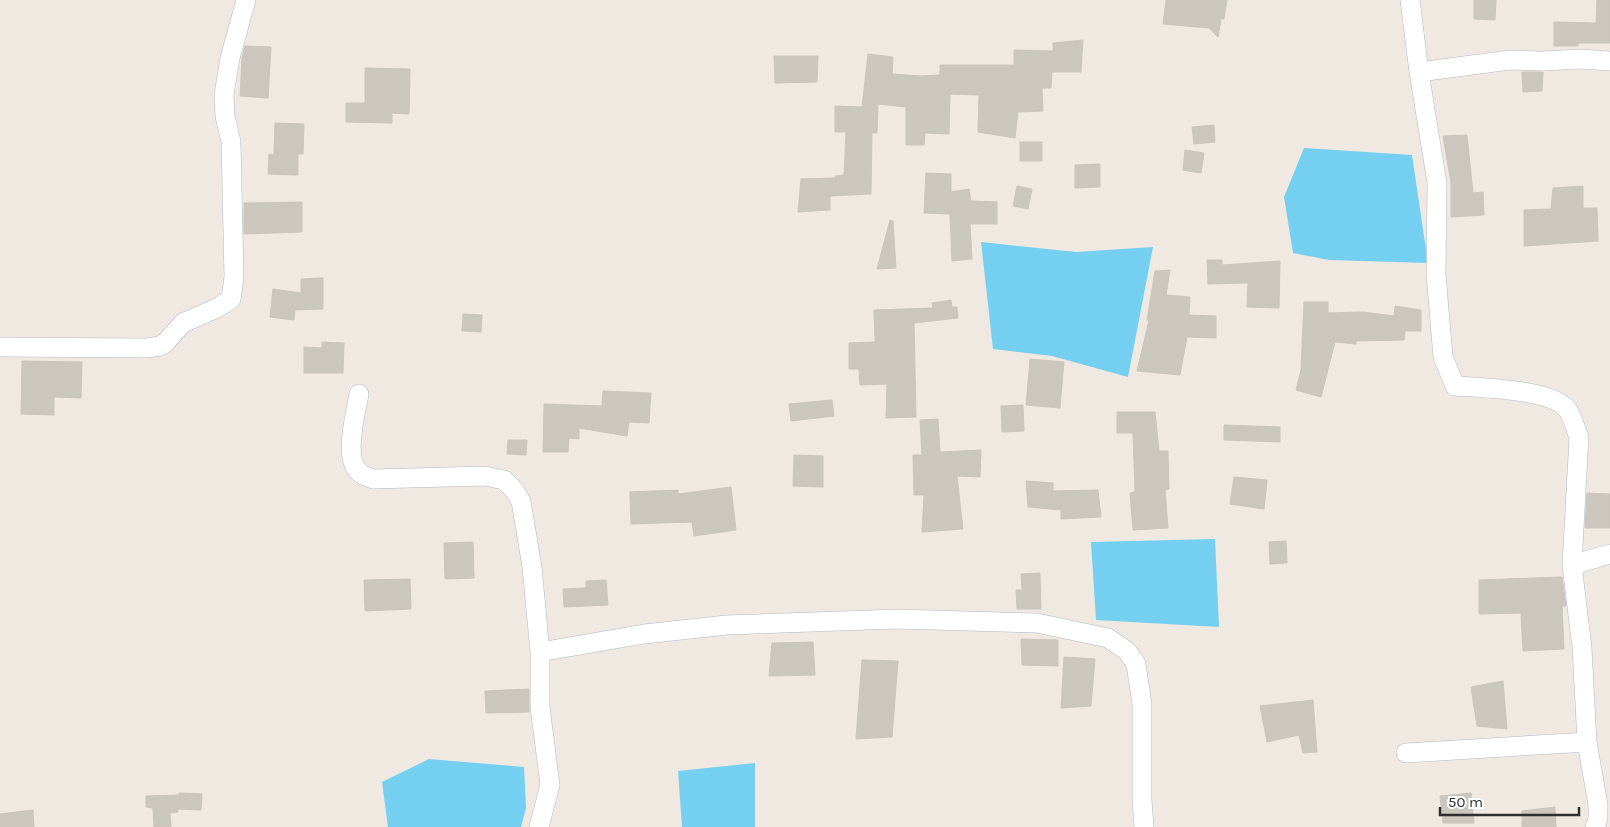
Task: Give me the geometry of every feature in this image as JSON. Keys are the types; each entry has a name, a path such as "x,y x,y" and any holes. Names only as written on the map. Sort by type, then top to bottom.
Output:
{"street":[{"path":"0,347 147,348 160,346 183,323 219,307 231,299 234,277 231,142 225,116 224,95 230,58 246,0"},
{"path":"1410,0 1419,72 1437,183 1436,274 1443,357 1455,386 1496,388 1559,401 1572,418 1578,437 1572,566 1582,648 1587,742 1598,805 1598,820 1595,827"},
{"path":"1419,72 1510,60 1580,59 1610,61"},
{"path":"359,394 350,443 355,468 360,473 373,479 486,476 504,480 521,501 532,567 540,652 540,707 550,785 539,827"},
{"path":"1572,566 1610,554"},
{"path":"540,652 644,634 727,625 897,619 1037,623 1108,638 1127,651 1136,664 1142,704 1142,800 1144,827"},
{"path":"1406,753 1587,742"}],"water":[{"path":"1304,148 1412,155 1428,263 1329,260 1293,253 1284,197"},
{"path":"981,242 1076,252 1153,247 1128,377 1052,356 993,349"},
{"path":"1215,539 1219,627 1096,620 1091,542"},
{"path":"429,759 524,767 526,808 521,827 388,827 382,782"},
{"path":"755,763 755,827 682,827 678,771"}],"building":[{"path":"1166,0 1227,0 1224,19 1221,19 1218,37 1209,28 1163,24"},
{"path":"1474,0 1496,0 1495,20 1474,19"},
{"path":"1597,0 1610,0 1610,43 1578,43 1578,46 1554,46 1554,22 1596,23"},
{"path":"1083,40 1081,72 1052,72 1051,88 1042,88 1043,111 1018,112 1015,138 978,132 979,95 950,94 949,134 925,133 924,145 906,145 906,107 878,104 877,133 872,133 871,194 830,196 830,210 798,212 801,179 836,178 835,176 844,175 846,132 835,132 835,106 862,107 868,54 893,57 892,74 940,75 940,65 1014,65 1014,50 1053,51 1053,43"},
{"path":"245,46 271,47 268,98 240,96 242,58"},
{"path":"774,56 818,56 817,82 775,83"},
{"path":"365,68 410,69 409,114 392,113 392,123 346,122 346,103 365,103"},
{"path":"1522,72 1543,72 1542,91 1523,92"},
{"path":"275,123 304,124 303,154 298,154 298,175 268,174 269,154 274,155"},
{"path":"1214,125 1215,142 1194,144 1192,127"},
{"path":"1467,135 1473,193 1483,192 1484,215 1451,217 1451,183 1443,136"},
{"path":"1020,142 1042,142 1042,161 1020,161"},
{"path":"1185,150 1204,153 1201,173 1183,170"},
{"path":"1100,164 1100,187 1075,188 1075,165"},
{"path":"926,173 951,174 951,192 969,189 971,201 997,202 997,224 970,224 972,259 952,261 950,214 924,213"},
{"path":"1017,186 1032,189 1028,209 1013,206"},
{"path":"1583,186 1583,208 1597,208 1598,241 1524,246 1524,210 1551,209 1553,188"},
{"path":"302,202 302,232 244,234 244,203"},
{"path":"890,220 893,221 896,268 877,269"},
{"path":"1207,260 1222,260 1222,265 1280,261 1279,308 1247,307 1248,283 1208,284"},
{"path":"1170,270 1166,295 1190,297 1189,315 1216,316 1216,338 1187,337 1180,375 1137,371 1149,320 1147,320 1155,271"},
{"path":"323,278 323,309 295,310 294,320 270,317 273,289 301,293 301,279"},
{"path":"951,300 952,307 957,307 958,318 914,323 916,417 886,418 887,384 860,385 859,369 849,369 849,343 875,342 874,310 933,308 932,303"},
{"path":"1304,302 1328,302 1328,313 1363,312 1394,316 1395,306 1421,310 1421,331 1405,331 1404,340 1356,341 1356,344 1335,342 1321,397 1296,390 1301,370"},
{"path":"463,314 482,315 481,332 462,331"},
{"path":"322,342 344,343 343,373 304,373 304,347 322,348"},
{"path":"1030,359 1064,362 1060,408 1026,405"},
{"path":"22,361 82,362 81,398 54,397 54,415 21,414"},
{"path":"603,391 651,393 649,423 629,422 627,436 579,428 579,439 569,438 568,452 543,452 544,404 602,406"},
{"path":"832,400 834,416 791,421 789,404"},
{"path":"1023,405 1024,431 1002,432 1001,406"},
{"path":"1117,412 1155,412 1159,451 1168,451 1169,489 1165,490 1168,528 1133,530 1130,493 1135,492 1133,433 1117,433"},
{"path":"938,419 940,452 981,450 980,477 957,476 963,529 922,532 924,495 914,495 913,455 922,455 920,420"},
{"path":"1224,425 1280,427 1280,442 1224,440"},
{"path":"508,440 527,440 526,455 507,454"},
{"path":"794,455 823,456 823,487 793,486"},
{"path":"1234,477 1267,480 1264,509 1230,504"},
{"path":"1026,481 1053,483 1053,491 1098,490 1101,517 1061,519 1061,510 1028,507"},
{"path":"731,487 736,530 694,536 692,522 631,524 630,492 678,490 678,494"},
{"path":"1587,493 1610,494 1610,528 1585,528"},
{"path":"1286,541 1287,563 1270,564 1269,542"},
{"path":"473,542 474,578 445,579 444,543"},
{"path":"1040,573 1041,609 1017,609 1016,590 1022,590 1021,574"},
{"path":"1562,577 1566,606 1562,606 1564,649 1523,651 1521,613 1479,614 1479,580"},
{"path":"410,579 411,609 365,611 364,580"},
{"path":"606,580 608,605 564,607 563,589 586,588 586,581"},
{"path":"1021,639 1058,640 1058,666 1022,665"},
{"path":"813,642 815,675 769,676 772,643"},
{"path":"1064,657 1095,659 1091,706 1061,708"},
{"path":"862,660 898,661 892,737 856,739"},
{"path":"1503,681 1507,729 1477,726 1471,687"},
{"path":"529,689 529,712 486,713 485,691"},
{"path":"1313,700 1317,752 1303,753 1299,735 1267,742 1260,706"},
{"path":"179,793 202,794 201,810 178,809 178,812 170,813 171,827 154,827 153,808 146,807 146,796 179,795"},
{"path":"1471,793 1474,823 1443,823 1440,796"},
{"path":"1555,807 1556,827 1522,827 1522,811"},
{"path":"33,810 34,827 0,827 0,814"}]}
